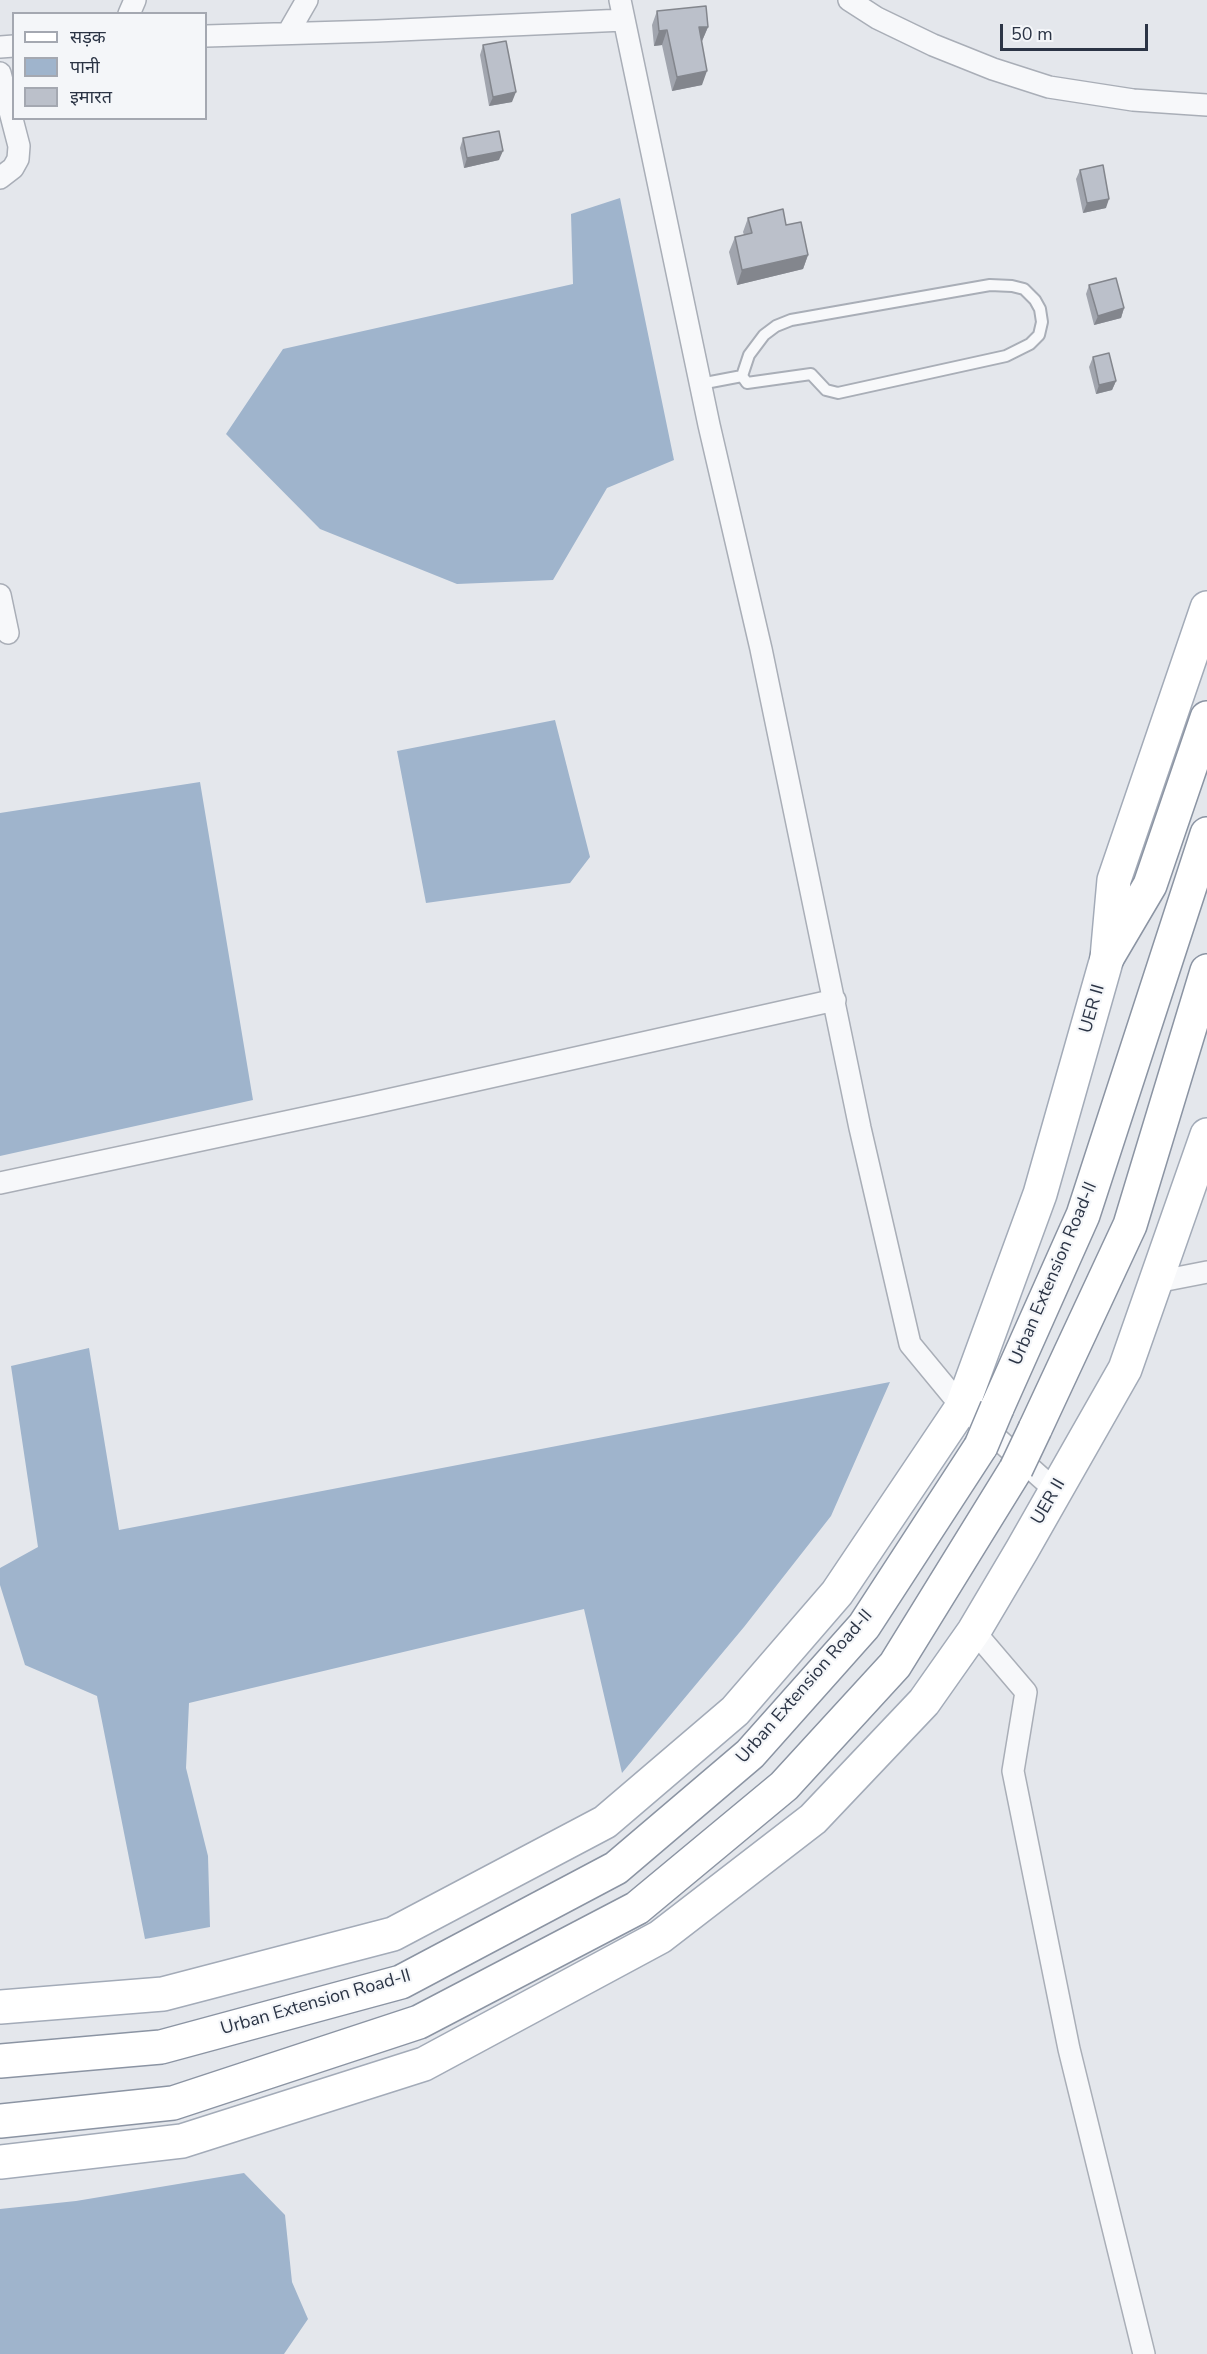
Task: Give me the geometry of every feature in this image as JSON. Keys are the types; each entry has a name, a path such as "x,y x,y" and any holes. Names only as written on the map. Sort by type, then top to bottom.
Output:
{"main road":[{"name":"UER II","path":"0,2007 164,1994 393,1934 605,1822 735,1711 837,1593 962,1407 1040,1194 1107,958 1114,880 1207,608"},
{"path":"1107,958 1149,885 1207,718"},
{"name":"Urban Extension Road-II","path":"0,2061 161,2048 401,1982 616,1868 750,1754 864,1626 989,1428 1083,1215 1207,834"},
{"path":"0,2121 173,2103 419,2022 637,1908 784,1786 895,1665 1018,1464 1130,1225 1207,971"},
{"name":"UER II","path":"0,2162 182,2141 424,2064 660,1937 813,1819 924,1702 974,1631 1056,1491 1125,1369 1207,1135"}],"street":[{"path":"288,33 307,0"},
{"path":"849,0 877,18 933,45 993,69 1049,87 1133,100 1207,105"},
{"path":"207,36 377,32 622,10 700,384 761,649 860,1128 910,1344 962,1407 989,1428 1018,1464 1056,1491"},
{"path":"0,73 18,146 18,159 13,168 0,178"},
{"path":"0,595 8,633"},
{"path":"0,1183 364,1106 835,1000"},
{"path":"1156,1282 1207,1272"},
{"path":"974,1631 1026,1692 1013,1771 1069,2049 1144,2354"}],"lane":[{"path":"990,285 1024,289 1040,309 1042,322 1039,335 1030,344 1006,356 953,368 838,393 826,390 811,374 747,383 742,376 749,356 764,335 776,326 791,320 990,285"},
{"path":"700,384 742,376"}],"water":[{"path":"620,198 674,460 607,488 553,580 457,584 320,529 226,434 283,349 573,284 571,214"},
{"path":"555,720 590,857 570,883 426,903 397,751"},
{"path":"200,782 253,1100 0,1156 0,813"},
{"path":"89,1348 119,1530 890,1382 831,1516 744,1627 622,1773 584,1609 189,1703 186,1768 208,1856 210,1927 145,1939 97,1696 25,1665 0,1585 0,1568 38,1547 11,1366"},
{"path":"244,2173 285,2215 292,2282 308,2319 284,2354 0,2354 0,2209 76,2201"}],"building":[{"path":"706,6 708,27 699,27 707,71 677,77 667,30 659,31 657,11"},
{"path":"506,41 516,92 493,97 483,45"},
{"path":"499,131 503,151 467,158 463,138"},
{"path":"1103,165 1109,199 1087,203 1080,170"},
{"path":"783,209 786,225 801,222 808,255 742,270 735,237 752,233 748,218"},
{"path":"1116,278 1124,308 1098,316 1089,285"},
{"path":"1109,353 1116,381 1099,385 1093,357"}]}
